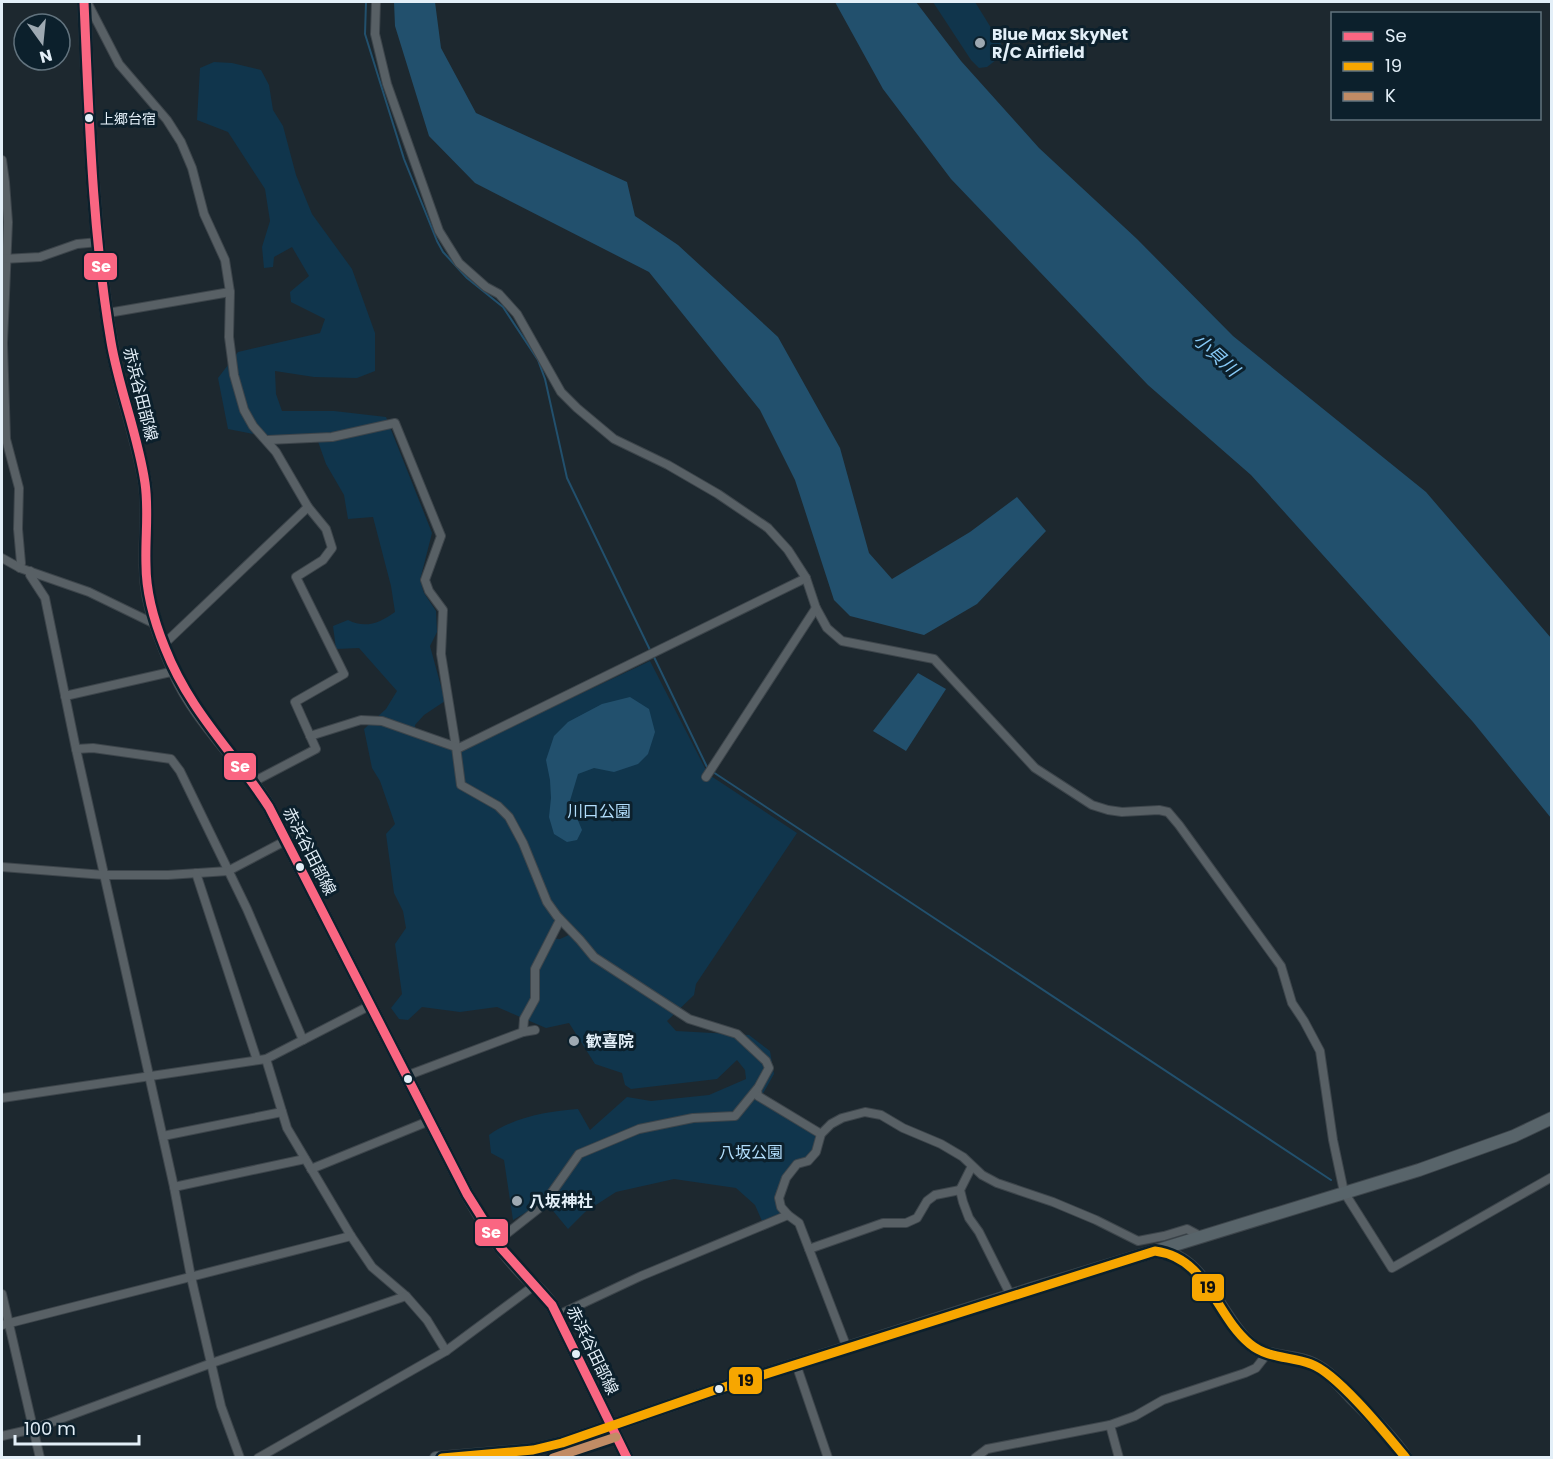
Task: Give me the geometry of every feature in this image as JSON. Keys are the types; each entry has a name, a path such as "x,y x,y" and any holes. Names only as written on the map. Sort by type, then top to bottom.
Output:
{"main road":[{"name":"赤浜谷田部線","path":"86,2 87,76 99,242 114,352 145,484 147,588 164,644 194,707 253,782 269,807 467,1194 496,1242 515,1266 548,1299 558,1315 627,1458"},
{"path":"436,1458 546,1447 796,1364 1470,1153 1514,1137 1551,1118"},
{"path":"1155,1251 1171,1253 1192,1266 1237,1330 1251,1345 1267,1354 1302,1360 1327,1373 1380,1426 1406,1458"}],"street":[{"path":"86,2 120,64 167,120 181,142 192,168 204,214 225,260 230,292 230,337 234,375 244,410 253,426 268,440 308,507 326,529 333,548 323,560 296,577 344,674 295,702 316,749 253,782"},
{"path":"376,2 375,34 387,84 439,231 459,263 486,287 499,294 517,314 561,392 593,423 614,439 668,465 718,494 768,528 788,550 806,578 816,608 827,628 842,641 934,659 1035,768 1092,805 1122,812 1159,810 1168,812 1226,888 1281,966 1292,1004 1320,1051 1333,1140 1344,1192 1392,1268 1551,1177"},
{"path":"2,160 6,182 8,222 4,258 2,344 6,439 19,488 20,568"},
{"path":"4,258 40,257 77,244 99,242"},
{"path":"108,313 230,292"},
{"path":"268,440 332,437 395,423 441,536 425,580 429,591 443,610 441,654 461,785 498,806 509,817 547,902 594,957 689,1019 737,1034 766,1060 769,1068 757,1089 735,1116 693,1118 639,1129 579,1154 543,1205 496,1242"},
{"path":"164,644 308,507"},
{"path":"4,563 89,592 157,625"},
{"path":"30,572 45,597 76,749 174,1187 191,1277 221,1406 240,1458"},
{"path":"310,736 361,720 382,721 459,748 806,578"},
{"path":"706,777 816,608"},
{"path":"65,696 175,671"},
{"path":"76,749 93,748 171,759 180,771 228,871 303,1040"},
{"path":"2,867 105,874 228,871 287,840"},
{"path":"196,873 287,1128 372,1267 406,1296 427,1320 447,1351"},
{"path":"523,1032 524,1019 535,999 535,969 561,920"},
{"path":"2,1098 262,1059 371,1005"},
{"path":"406,1076 523,1032 535,1030"},
{"path":"757,1089 758,1096 821,1134"},
{"path":"163,1136 282,1112"},
{"path":"847,1348 800,1223 781,1207 779,1198 782,1188 797,1164 808,1161 816,1152 821,1134 831,1124 842,1118 865,1112 881,1115 963,1157 982,1174 997,1183 1053,1202 1138,1241 1186,1229 1202,1237"},
{"path":"311,1169 429,1121"},
{"path":"174,1187 305,1159"},
{"path":"972,1166 960,1190 969,1218 979,1232 1011,1296"},
{"path":"809,1250 883,1223 906,1222 917,1218 927,1201 935,1195 960,1190"},
{"path":"558,1315 641,1276 788,1215"},
{"path":"5,1324 351,1236"},
{"path":"258,1458 447,1351 535,1284"},
{"path":"2,1294 5,1324 40,1458"},
{"path":"2,1436 33,1429 212,1363 406,1296"},
{"path":"975,1458 987,1449 1110,1425 1135,1416 1163,1400 1245,1373 1256,1368 1267,1354"},
{"path":"796,1364 828,1458"},
{"path":"1110,1425 1119,1458"}],"green space":[{"name":"Blue Max SkyNet R/C Airfield","path":"933,2 975,2 1006,52 987,67 979,68 971,60"},
{"path":"214,62 232,63 261,70 269,85 273,110 283,126 296,175 312,214 352,269 375,333 375,371 357,378 314,377 275,371 276,394 282,411 334,411 386,417 432,533 420,580 424,593 436,611 437,632 430,646 445,701 424,715 415,725 416,734 457,752 650,661 708,774 797,833 696,984 694,995 667,1021 676,1031 749,1035 770,1051 774,1074 761,1097 821,1134 816,1152 797,1164 778,1206 781,1214 762,1221 755,1205 736,1188 674,1179 616,1192 585,1212 568,1229 545,1201 513,1220 504,1160 491,1153 489,1135 520,1119 555,1111 578,1109 590,1130 627,1097 651,1101 709,1095 746,1079 745,1070 737,1060 717,1079 631,1089 625,1085 622,1073 595,1064 569,1023 546,1028 497,1007 460,1012 422,1007 408,1020 399,1019 391,1008 402,994 395,944 406,928 403,911 394,893 386,834 395,824 380,781 372,768 364,729 386,709 397,691 359,648 336,649 333,626 348,620 360,624 372,624 395,612 391,586 373,517 348,519 344,495 326,464 315,433 269,437 228,429 218,378 238,352 320,333 325,319 291,302 290,292 309,276 292,247 274,257 273,267 264,268 262,247 270,221 265,189 228,132 197,120 200,68","holes":["557,917 573,933 560,939 549,938"]}],"water":[{"path":"394,2 435,2 441,48 476,113 627,182 635,216 678,245 778,337 840,448 869,553 892,579 970,532 1017,497 1046,531 977,604 924,635 850,616 834,600 795,480 760,410 649,272 475,183 429,136 395,26"},
{"name":"小貝川","path":"835,2 916,2 961,61 1039,148 1137,239 1233,336 1426,492 1551,638 1551,818 1473,722 1251,475 1148,385 951,179 883,89"},
{"path":"918,673 946,689 906,751 873,731"},
{"path":"630,697 649,709 655,732 648,754 638,764 614,772 594,768 578,774 569,804 570,814 577,818 582,830 577,840 567,842 554,834 549,817 551,798 546,760 554,736 568,722 602,704"}],"waterway":[{"path":"366,2 365,34 404,159 437,241 443,252 467,278 503,307 538,360 545,379 567,478 650,650"},
{"path":"653,655 708,769"},
{"path":"713,772 1331,1180"}],"transit line":[{"name":"Se","path":"84,2 92,172 99,258 114,360 138,447 145,483 147,586 161,638 175,671 199,712 269,807 467,1194 501,1248 552,1305 627,1458"},
{"name":"19","path":"442,1458 533,1450 562,1443 712,1391 1155,1251 1173,1256 1187,1264 1199,1276 1227,1318 1250,1344 1272,1355 1311,1364 1334,1379 1406,1458"},
{"name":"K","path":"553,1458 616,1437"}],"place":[{"name":"Blue Max SkyNet R/C Airfield","path":"980,43"},
{"name":"上郷台宿","path":"89,118"},
{"name":"歓喜院","path":"574,1041"},
{"name":"八坂神社","path":"517,1201"}],"park label":[{"name":"川口公園","path":"599,811"},
{"name":"八坂公園","path":"751,1152"}]}
